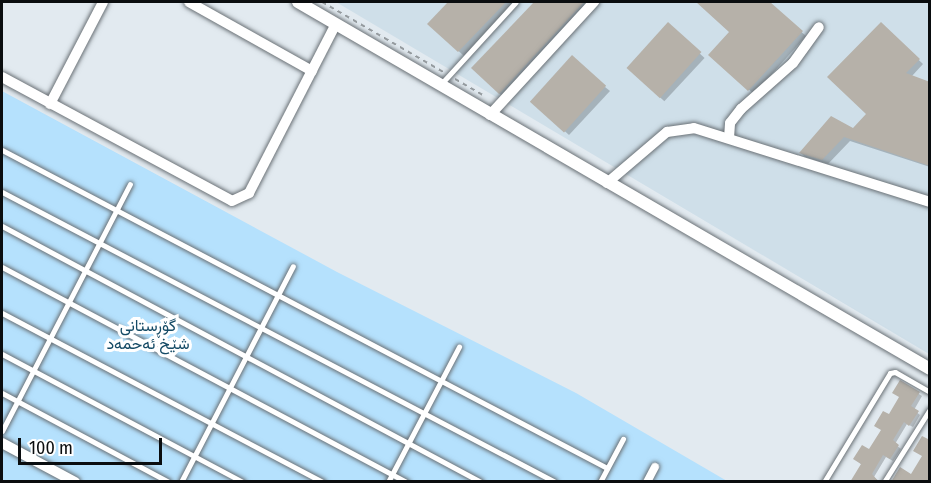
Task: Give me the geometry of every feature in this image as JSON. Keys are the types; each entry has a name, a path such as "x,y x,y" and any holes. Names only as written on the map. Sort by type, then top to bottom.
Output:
{"street":[{"path":"50,104 103,2"},
{"path":"189,2 312,71"},
{"path":"298,2 930,369"},
{"path":"490,115 594,2"},
{"path":"2,77 232,201 249,193 336,24"},
{"path":"729,138 730,123 741,109 793,63 819,27"},
{"path":"608,183 667,132 694,128 930,202"},
{"path":"2,443 75,482"},
{"path":"647,482 655,467"}],"lane":[{"path":"440,86 516,2"},
{"path":"2,150 607,468"},
{"path":"2,431 130,184"},
{"path":"2,192 555,482"},
{"path":"2,226 481,482"},
{"path":"182,482 293,266"},
{"path":"2,267 406,482"},
{"path":"2,313 323,482"},
{"path":"388,482 459,347"},
{"path":"2,354 243,482"},
{"path":"824,482 890,373 895,372 930,392"},
{"path":"2,393 169,482"},
{"path":"884,482 930,409"},
{"path":"600,482 623,439"}],"shaded area":[{"path":"336,2 929,2 929,354"}],"green space":[{"name":"گۆڕستانی شێخ ئەحمەد","path":"2,91 337,272 576,393 727,481 2,481"}],"building":[{"path":"448,2 506,2 458,52 427,24"},
{"path":"534,2 584,2 499,94 471,68"},
{"path":"696,2 770,2 803,31 748,91 708,55 729,32"},
{"path":"668,22 701,52 660,98 627,68"},
{"path":"881,22 920,59 906,73 930,82 930,166 844,137 822,160 799,153 831,116 853,128 866,114 827,77"},
{"path":"572,55 606,86 564,133 530,102"},
{"path":"900,380 920,392 911,406 919,411 909,426 904,422 893,440 899,445 890,459 883,455 872,474 879,482 850,482 861,464 853,459 862,445 869,449 881,430 874,426 883,411 889,414 899,397 892,393"},
{"path":"922,436 930,440 930,482 891,482 900,467 911,474 922,456 913,451"}]}
